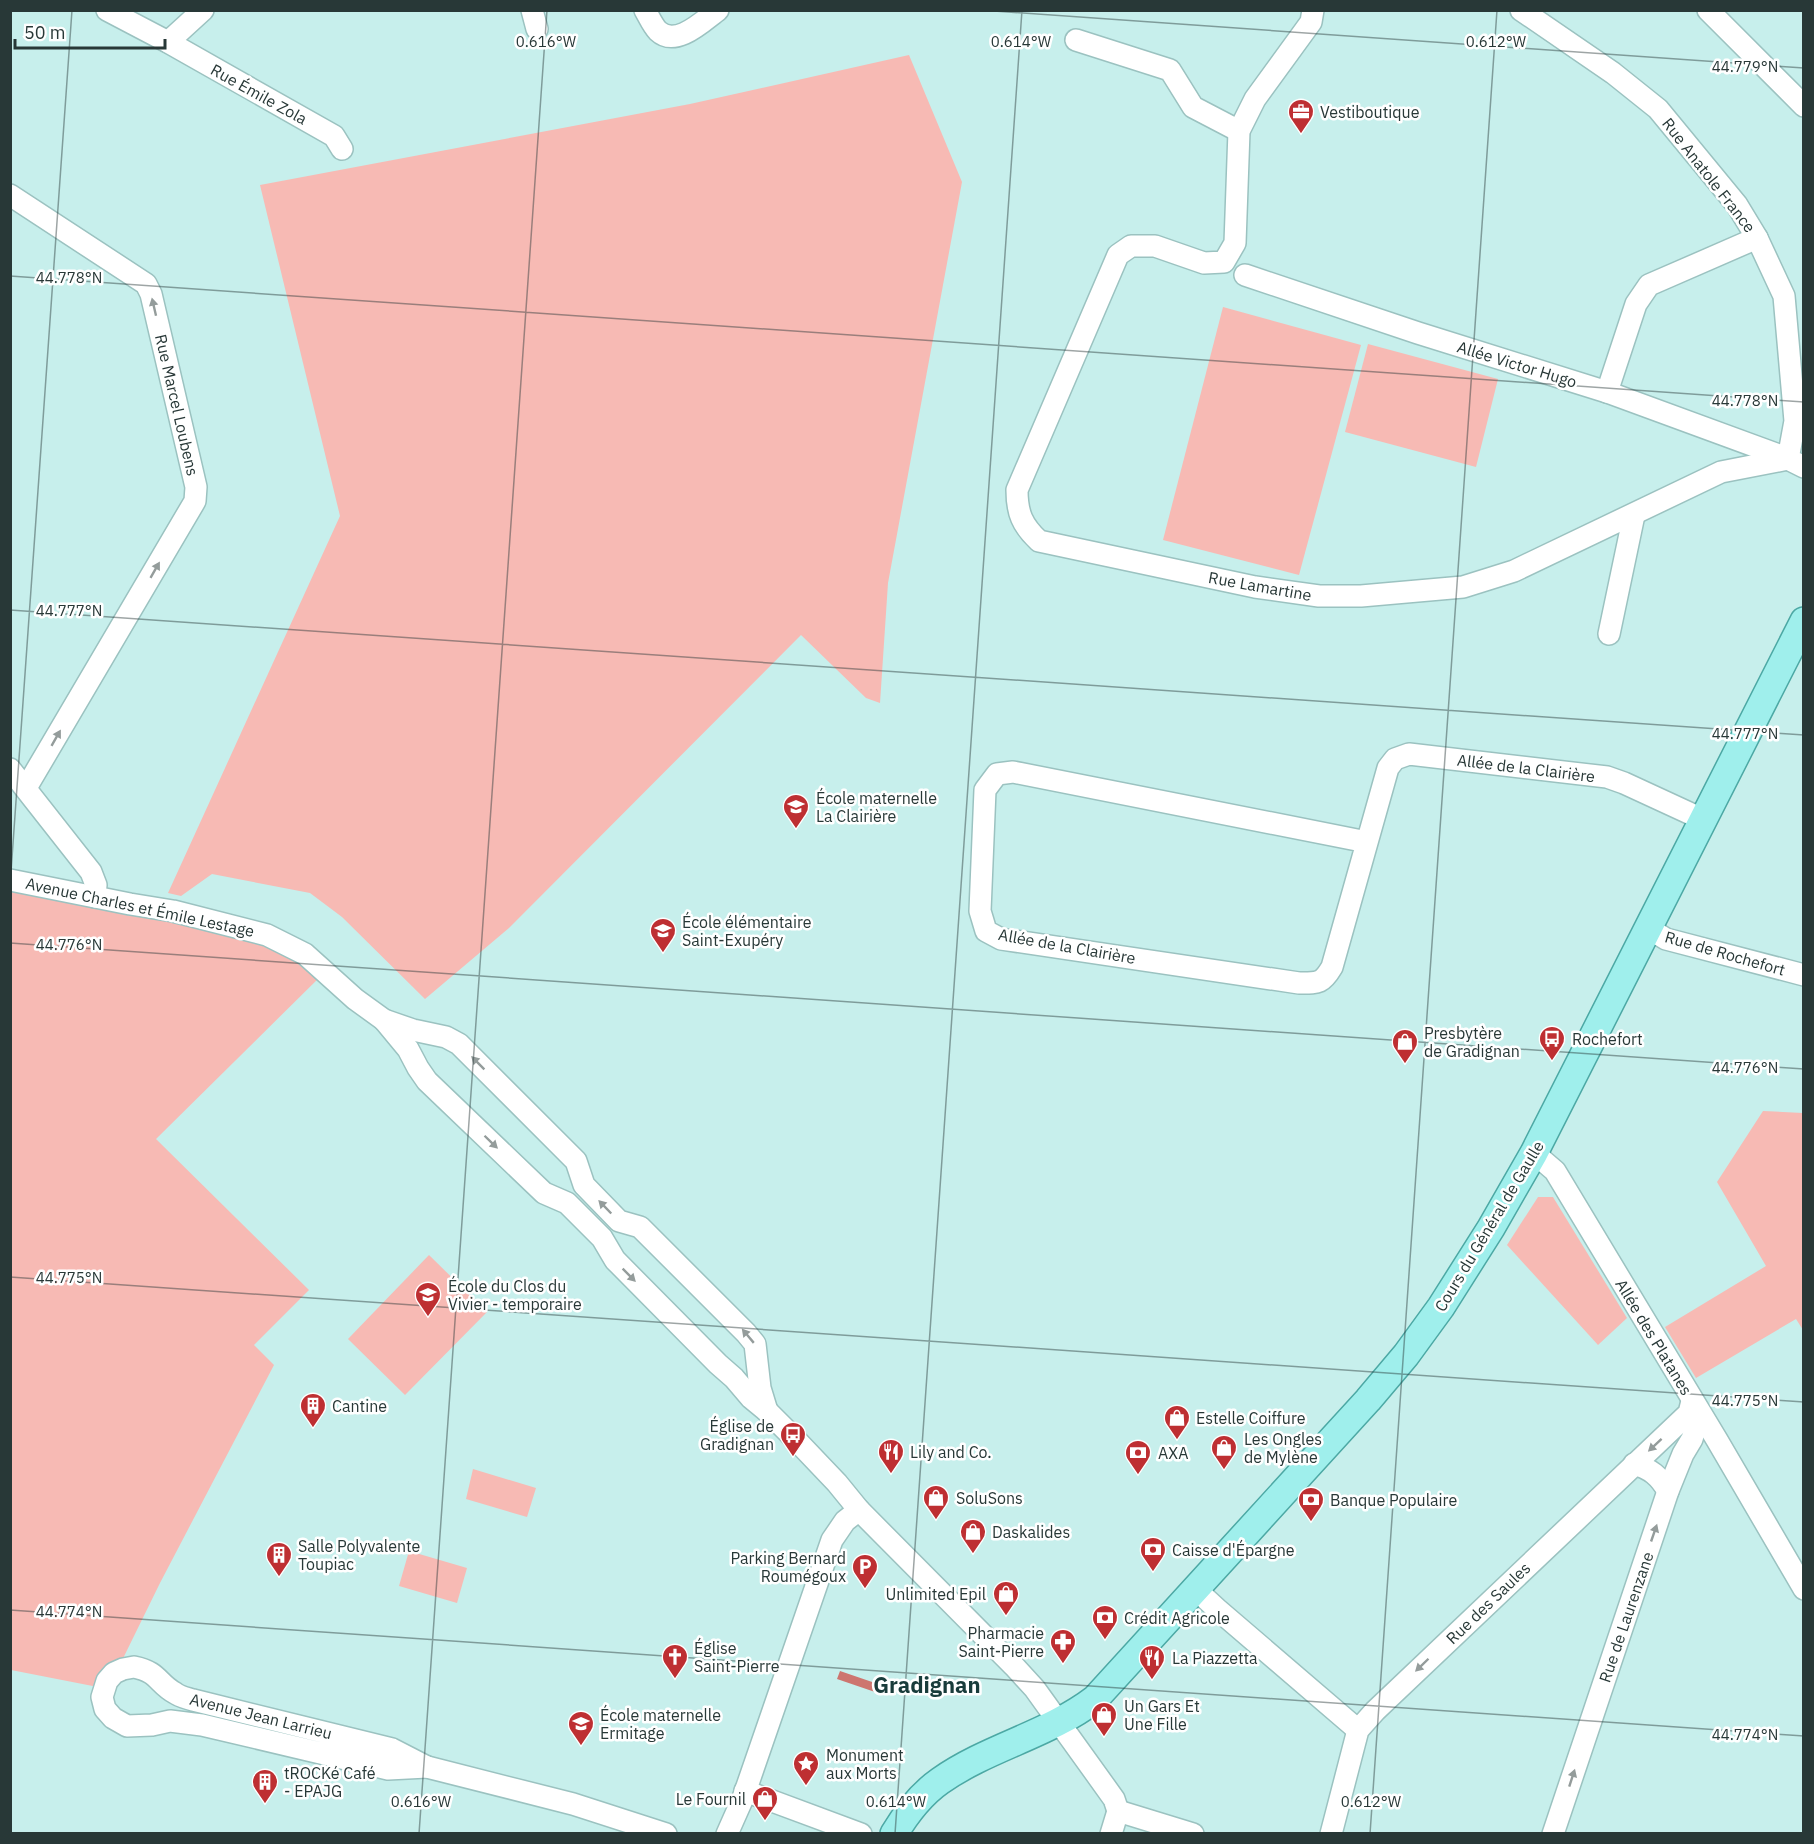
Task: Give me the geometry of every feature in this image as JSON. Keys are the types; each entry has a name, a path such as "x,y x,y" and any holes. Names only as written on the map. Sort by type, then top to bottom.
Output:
{"main road":[{"name":"Cours du Général de Gaulle","path":"894,1833 910,1809 940,1781 1058,1722 1095,1699 1368,1401 1406,1355 1467,1268 1534,1153 1803,621"}],"street":[{"name":"Rue Émile Zola","path":"107,10 334,136 342,149"},
{"path":"168,42 203,10"},
{"path":"645,10 659,32 670,37 682,35 718,10"},
{"path":"1076,40 1170,70 1192,107 1239,131 1255,99 1311,22 1312,10"},
{"name":"Rue Anatole France","path":"1521,10 1614,74 1658,109 1737,205 1757,238 1784,296 1795,421 1796,463"},
{"path":"1708,10 1803,106"},
{"name":"Rue Lamartine","path":"1239,131 1235,243 1224,262 1204,263 1155,246 1131,246 1118,255 1017,490 1017,508 1027,530 1039,541 1255,587 1319,596 1361,596 1463,587 1514,571 1722,472 1796,463"},
{"name":"Rue Marcel Loubens","path":"10,195 146,284 151,294 196,487 195,501 26,788"},
{"path":"1607,392 1636,303 1649,285 1757,238"},
{"name":"Allée Victor Hugo","path":"1245,275 1418,333 1607,392 1796,463"},
{"path":"1609,634 1634,515"},
{"name":"Allée de la Clairière","path":"1367,842 1013,772 997,774 985,790 980,911 986,931 1001,939 1299,983 1317,983 1327,977 1332,967 1388,768 1395,759 1409,754 1607,777 1702,819"},
{"path":"10,769 91,872 96,885 95,897"},
{"name":"Avenue Charles et Émile Lestage","path":"10,880 173,911 267,935 305,954 355,999 384,1020 413,1057 427,1081 544,1193 567,1203 602,1238 615,1260 718,1364 735,1378 751,1398 768,1412 830,1476 859,1510 1014,1666 1035,1689 1114,1799 1118,1811"},
{"name":"Rue de Rochefort","path":"1648,928 1666,939 1803,975"},
{"name":"Avenue Charles et Émile Lestage","path":"384,1020 446,1037 459,1044 576,1161 584,1185 612,1214 619,1221 640,1227 746,1333 755,1344 760,1388 768,1412"},
{"path":"413,1057 419,1045 430,1033"},
{"name":"Allée des Platanes","path":"1534,1153 1555,1171 1803,1588"},
{"path":"735,1378 757,1365"},
{"name":"Rue des Saules","path":"1330,1833 1358,1730 1374,1711 1689,1413 1692,1401"},
{"name":"Rue de Laurenzane","path":"1553,1833 1668,1491 1696,1426 1692,1401"},
{"path":"1634,1464 1652,1470 1662,1480 1668,1491"},
{"path":"727,1833 744,1795 832,1540 845,1521 859,1510"},
{"path":"1198,1585 1204,1597 1217,1610 1358,1730"},
{"name":"Avenue Jean Larrieu","path":"427,1767 388,1769 202,1725 170,1721 152,1725 127,1726 113,1718 105,1709 103,1689 114,1673 134,1667 144,1670 176,1694 184,1697 392,1749 427,1767 573,1804 666,1833"},
{"path":"744,1795 861,1833"},
{"path":"1111,1833 1118,1811 1193,1833"}],"shaded area":[{"path":"909,55 962,182 888,583 880,703 866,698 801,635 509,928 425,999 342,917 310,893 212,874 181,896 168,893 340,516 260,185 690,104"},
{"path":"1223,307 1361,345 1299,575 1163,540"},
{"path":"1368,344 1498,379 1476,467 1345,432"},
{"path":"10,880 267,935 326,971 156,1139 309,1290 254,1345 274,1365 160,1583 108,1689 11,1670"},
{"path":"1763,1111 1803,1113 1803,1330 1796,1319 1696,1378 1665,1327 1766,1266 1717,1182"},
{"path":"1538,1197 1553,1197 1627,1318 1598,1345 1507,1245"},
{"path":"429,1255 487,1312 405,1395 348,1339"},
{"path":"473,1469 536,1488 527,1517 466,1499"},
{"path":"409,1551 467,1568 457,1603 399,1586"},
{"path":"840,1671 878,1684 875,1692 837,1679"}],"place":[{"name":"Vestiboutique","path":"1301,135"},
{"name":"École maternelle La Clairière","path":"796,830"},
{"name":"École élémentaire Saint-Exupéry","path":"663,954"},
{"name":"Rochefort","path":"1552,1062"},
{"name":"Presbytère de Gradignan","path":"1405,1065"},
{"name":"École du Clos du Vivier - temporaire","path":"428,1318"},
{"name":"Cantine","path":"313,1429"},
{"name":"Estelle Coiffure","path":"1177,1441"},
{"name":"Église de Gradignan","path":"793,1458"},
{"name":"Les Ongles de Mylène","path":"1224,1471"},
{"name":"Lily and Co.","path":"891,1475"},
{"name":"AXA","path":"1138,1476"},
{"name":"SoluSons","path":"936,1521"},
{"name":"Banque Populaire","path":"1311,1523"},
{"name":"Daskalides","path":"973,1555"},
{"name":"Caisse d'Épargne","path":"1153,1573"},
{"name":"Salle Polyvalente Toupiac","path":"279,1578"},
{"name":"Parking Bernard Roumégoux","path":"865,1590"},
{"name":"Unlimited Epil","path":"1006,1617"},
{"name":"Crédit Agricole","path":"1105,1641"},
{"name":"Pharmacie Saint-Pierre","path":"1063,1665"},
{"name":"Église Saint-Pierre","path":"675,1680"},
{"name":"La Piazzetta","path":"1152,1681"},
{"name":"Un Gars Et Une Fille","path":"1104,1738"},
{"name":"École maternelle Ermitage","path":"581,1747"},
{"name":"Monument aux Morts","path":"806,1787"},
{"name":"tROCKé Café - EPAJG","path":"265,1805"},
{"name":"Le Fournil","path":"765,1822"}],"district":[{"name":"Gradignan","path":"927,1685"}]}
